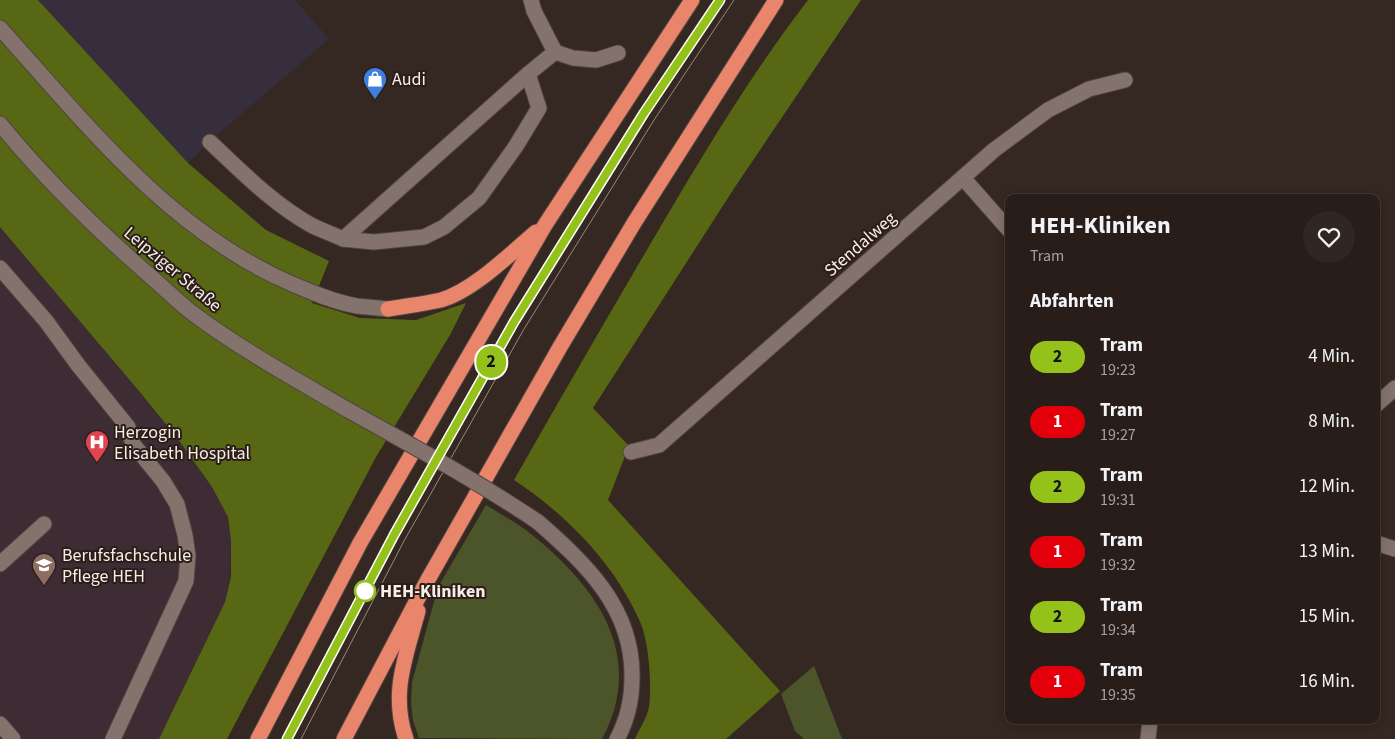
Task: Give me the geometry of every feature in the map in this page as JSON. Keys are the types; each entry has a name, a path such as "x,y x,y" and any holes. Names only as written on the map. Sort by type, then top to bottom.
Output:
{"highway":[{"path":"258,739 360,543 545,225 692,0"},
{"path":"344,739 426,584 560,347 629,231 776,1"},
{"path":"388,309 442,300 458,292 497,265 545,225"},
{"path":"406,739 401,724 398,704 400,680 426,584"}],"street":[{"path":"531,0 534,11 555,52 573,58 596,60 618,53"},
{"path":"0,28 98,138 130,170 175,211 218,244 271,274 318,295 356,306 388,309"},
{"path":"343,239 555,52"},
{"path":"210,142 259,188 285,208 312,225 343,239 374,242 424,237 444,227 479,198 511,154 539,108 528,74"},
{"name":"Stendalweg","path":"632,452 659,445 964,179 994,150 1048,110 1089,89 1124,80"},
{"name":"Leipziger Straße","path":"0,124 32,163 80,212 191,312 248,351 494,492 538,522 586,566 606,591 619,616 629,642 632,688 629,709 617,739"},
{"path":"964,179 1005,225"},
{"path":"0,268 46,321 78,365 128,427 133,444 163,481 177,504 186,535 188,556 186,581 113,739"},
{"path":"1380,401 1395,388"},
{"path":"0,564 44,524"},
{"path":"1380,544 1395,549"},
{"path":"0,724 13,739"},
{"path":"1148,739 1150,724"}],"shaded area":[{"path":"38,0 295,0 329,39 218,134 188,163"},
{"name":"Herzogin Elisabeth Hospital","path":"0,227 178,439 212,487 228,517 231,541 230,574 225,602 159,739 0,739"}],"green space":[{"path":"0,0 38,0 188,163 266,230 329,261 312,303 360,318 416,320 466,303 450,335 376,457 227,739 159,739 225,602 231,576 231,541 228,517 212,487 178,439 0,227"},
{"path":"808,0 861,0 733,190 593,408 629,446 608,500 780,691 726,739 635,739 649,707 650,677 644,632 631,602 604,562 571,525 514,480 705,153 744,90"},
{"path":"486,505 526,530 555,554 576,576 594,600 608,624 616,651 619,679 615,708 602,739 419,738 413,721 411,703 412,682 438,587"},
{"path":"814,666 842,739 804,739 795,731 781,694"}],"tram line":[{"path":"287,739 394,535 514,322 644,113 720,0"},
{"name":"2","path":"287,739 394,535 514,322 644,113 720,0"},
{"path":"301,739 404,541 524,329 654,120 734,0"}],"place":[{"name":"Audi","path":"375,100"},
{"name":"Herzogin Elisabeth Hospital","path":"97,463"},
{"name":"Berufsfachschule Pflege HEH","path":"44,586"},
{"name":"HEH-Kliniken","path":"365,591"}]}
